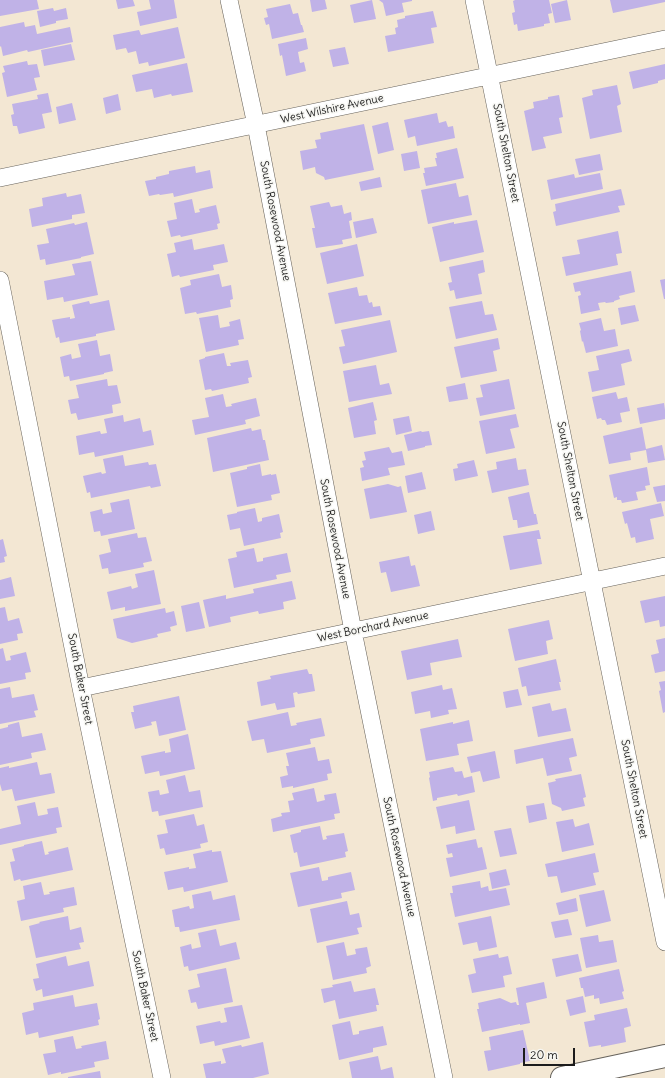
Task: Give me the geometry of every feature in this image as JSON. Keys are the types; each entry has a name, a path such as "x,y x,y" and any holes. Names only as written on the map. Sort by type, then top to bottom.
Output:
{"main road":[{"path":"562,1078 665,1056"}],"street":[{"name":"South Rosewood Avenue","path":"229,0 256,125 353,631 444,1078"},
{"name":"South Shelton Street","path":"474,0 665,942"},
{"name":"West Wilshire Avenue","path":"0,178 665,39"},
{"name":"South Baker Street","path":"0,280 81,688 162,1078"},
{"name":"West Borchard Avenue","path":"81,688 665,566"}],"building":[{"path":"0,0 37,0 39,9 0,16"},
{"path":"116,0 133,0 135,6 118,9"},
{"path":"149,0 174,0 177,18 140,26 137,12 151,9"},
{"path":"310,0 325,0 327,9 312,12"},
{"path":"372,0 376,19 354,23 350,5"},
{"path":"379,0 412,1 402,3 404,12 386,16 383,3"},
{"path":"549,0 552,13 548,14 550,23 544,24 544,26 518,31 517,24 514,25 512,13 515,12 513,1"},
{"path":"567,0 571,20 555,23 551,4"},
{"path":"610,0 665,0 665,2 613,13"},
{"path":"290,4 293,14 298,13 304,32 272,39 269,24 266,25 264,18 268,17 266,9"},
{"path":"53,8 54,11 66,8 68,19 56,21 56,23 40,27 37,11"},
{"path":"433,11 437,27 431,28 434,43 388,52 385,36 396,34 395,28 398,27 397,20 405,18 405,16"},
{"path":"24,22 25,27 35,25 37,34 70,27 73,42 3,56 1,46 0,47 0,27"},
{"path":"178,27 185,58 149,66 148,62 139,64 136,51 128,53 126,48 116,50 113,35 139,30 141,35"},
{"path":"306,38 308,49 298,52 300,63 304,62 306,71 286,76 282,55 280,56 278,44"},
{"path":"71,44 75,60 44,66 41,50"},
{"path":"345,47 349,64 333,67 329,50"},
{"path":"27,61 28,65 37,64 40,77 34,78 37,90 7,97 2,73 5,72 3,66"},
{"path":"187,63 193,92 172,96 171,94 154,98 152,89 136,92 132,75"},
{"path":"665,64 665,79 658,81 658,83 633,89 629,72"},
{"path":"617,85 621,104 617,106 622,132 590,139 582,98 593,95 592,90"},
{"path":"48,93 52,112 42,114 45,128 19,134 17,126 13,126 11,115 14,114 12,104 38,99 37,95"},
{"path":"118,94 121,110 106,114 103,98"},
{"path":"559,95 563,117 559,118 562,133 543,137 546,148 532,151 524,111 534,108 533,102"},
{"path":"72,103 76,120 59,124 56,107"},
{"path":"437,113 439,123 446,121 448,127 453,126 455,138 417,146 415,136 408,138 404,120"},
{"path":"388,122 394,150 378,154 372,126"},
{"path":"364,124 374,170 325,180 324,177 316,173 315,167 303,170 300,151 317,148 315,140 321,139 320,133"},
{"path":"457,148 464,178 426,186 423,173 425,173 424,168 437,166 435,158 437,158 436,153"},
{"path":"417,151 420,168 404,171 401,154"},
{"path":"600,154 603,170 579,175 575,159"},
{"path":"195,166 196,173 210,170 213,188 174,197 173,193 149,196 145,181 169,174 169,171"},
{"path":"600,173 603,189 551,200 547,180 574,174 575,178"},
{"path":"380,177 382,187 361,191 359,182"},
{"path":"456,183 459,197 468,195 472,215 428,224 421,190"},
{"path":"621,189 625,205 618,206 620,212 556,226 553,212 556,211 555,204"},
{"path":"66,193 67,197 81,194 85,213 72,215 72,219 32,227 29,209 43,206 42,198"},
{"path":"192,199 195,213 200,212 199,209 216,205 220,223 217,224 218,229 181,237 180,235 171,237 167,221 177,219 174,203"},
{"path":"329,202 331,207 342,205 344,214 351,212 352,220 349,221 352,238 342,240 343,244 316,248 312,228 315,228 310,206"},
{"path":"373,218 377,233 356,238 353,222"},
{"path":"477,220 484,252 440,262 432,227 454,222 454,224"},
{"path":"87,222 94,254 46,265 45,259 40,260 37,245 49,243 46,229 74,223 75,225"},
{"path":"618,231 622,253 616,254 618,265 566,276 562,257 580,254 577,240"},
{"path":"192,239 194,250 224,244 228,262 213,265 214,270 180,277 179,275 172,277 167,254 176,252 174,243"},
{"path":"357,244 364,276 327,284 320,253"},
{"path":"483,260 485,272 478,274 482,294 456,299 454,290 450,291 448,283 452,282 449,267"},
{"path":"91,261 98,295 64,302 63,297 47,300 44,281 75,275 72,264"},
{"path":"631,271 635,292 619,296 620,299 614,302 598,303 600,310 581,314 578,296 581,295 580,291 575,292 573,283"},
{"path":"219,274 222,287 231,285 233,299 230,300 231,307 197,314 196,312 185,314 180,288 191,285 190,280"},
{"path":"665,279 665,299 664,299 660,280"},
{"path":"357,287 359,296 367,295 369,303 372,302 373,307 380,306 382,315 335,324 328,293"},
{"path":"109,300 115,330 96,334 96,336 60,343 59,337 56,338 52,320 70,317 70,319 75,318 72,305 89,301 90,304"},
{"path":"482,301 485,315 493,314 497,330 456,339 449,307"},
{"path":"635,305 639,321 621,325 618,308"},
{"path":"218,315 220,328 230,326 229,322 240,319 244,339 238,340 239,345 206,352 199,318"},
{"path":"601,318 604,331 615,329 618,346 586,353 583,341 582,342 579,323"},
{"path":"390,320 397,352 343,364 339,347 345,346 341,330"},
{"path":"498,338 500,349 493,351 497,371 461,378 454,347"},
{"path":"97,340 100,356 110,354 113,371 70,381 69,376 64,377 60,357 71,354 72,359 81,357 78,344"},
{"path":"629,349 632,361 621,364 625,385 592,392 588,372 599,370 596,356"},
{"path":"224,353 227,366 231,366 230,363 248,360 252,377 248,378 249,383 212,391 211,389 205,390 199,360 205,357"},
{"path":"376,365 380,385 389,383 392,394 349,402 343,371"},
{"path":"107,379 108,386 117,385 121,403 112,405 113,413 78,420 76,413 71,414 68,400 79,398 76,385"},
{"path":"509,379 515,409 480,416 476,398 483,397 480,385"},
{"path":"465,383 468,399 449,402 446,387"},
{"path":"616,392 618,399 627,397 630,411 620,413 622,422 607,425 605,420 602,420 601,418 597,419 592,397"},
{"path":"223,394 226,407 232,406 231,404 256,398 260,416 245,420 246,424 195,435 192,420 209,417 205,398"},
{"path":"373,402 377,420 374,421 376,434 354,438 348,408"},
{"path":"664,403 665,419 640,424 637,408"},
{"path":"516,414 519,427 510,429 515,448 486,454 479,421"},
{"path":"123,415 124,422 140,418 143,432 151,430 154,445 95,457 94,452 79,455 76,436 100,431 101,434 107,433 104,419"},
{"path":"409,416 412,431 396,435 393,419"},
{"path":"642,427 646,449 662,445 665,460 648,463 646,450 630,453 631,460 609,464 603,436"},
{"path":"251,428 252,431 261,429 269,460 213,472 207,438"},
{"path":"421,431 429,431 432,445 408,451 404,435"},
{"path":"389,447 392,453 402,451 405,465 388,468 390,475 362,481 360,468 364,467 362,461 366,460 364,452"},
{"path":"123,455 125,466 148,462 149,465 156,464 161,486 151,488 150,486 91,498 90,492 87,493 83,476 101,472 102,474 106,473 103,459"},
{"path":"516,458 518,470 526,469 529,485 492,493 487,471 497,469 496,462"},
{"path":"474,460 478,476 455,481 453,469 458,468 457,464"},
{"path":"260,464 262,476 276,474 280,493 271,495 272,500 237,507 230,473"},
{"path":"647,467 650,485 645,486 646,490 636,492 638,500 622,503 621,500 617,500 617,497 614,498 609,475"},
{"path":"422,472 426,489 408,493 405,476"},
{"path":"388,484 398,487 401,486 407,512 370,519 364,489"},
{"path":"665,485 665,501 657,502 653,487"},
{"path":"529,492 538,524 518,528 517,520 513,520 508,497"},
{"path":"129,499 135,529 101,536 100,531 94,532 90,512 102,509 103,514 112,512 110,503"},
{"path":"661,503 664,516 650,519 654,539 636,543 635,537 631,538 622,512"},
{"path":"255,508 258,522 262,521 262,518 279,514 283,532 280,533 281,538 244,546 240,528 230,530 227,515"},
{"path":"431,511 435,530 418,534 414,515"},
{"path":"539,530 541,539 537,539 542,564 510,570 503,536"},
{"path":"137,533 138,538 146,537 152,561 143,563 144,567 109,574 108,568 102,569 99,555 111,552 108,539"},
{"path":"3,539 7,556 4,557 5,562 0,563 0,540"},
{"path":"254,548 257,562 263,561 263,558 287,553 291,572 276,575 277,579 234,588 228,559 237,557 236,552"},
{"path":"409,556 411,566 415,565 420,586 391,592 386,572 381,573 379,562"},
{"path":"154,570 161,604 125,611 125,607 111,610 107,592 131,586 132,589 138,587 135,574"},
{"path":"11,577 15,596 0,599 0,580"},
{"path":"292,581 296,599 283,602 284,609 259,614 258,611 230,617 231,622 209,627 203,600 226,595 226,599 254,593 253,589"},
{"path":"665,596 665,626 660,627 659,620 645,623 640,601"},
{"path":"199,602 205,628 186,632 181,606"},
{"path":"5,607 8,621 19,618 23,633 17,634 18,640 0,644 0,608"},
{"path":"165,608 166,613 174,611 177,625 170,627 171,631 157,634 158,637 132,643 117,638 113,619"},
{"path":"549,620 553,639 546,641 548,654 515,661 508,629"},
{"path":"665,638 665,671 655,673 651,655 659,653 656,640"},
{"path":"458,639 462,657 430,663 432,675 407,680 401,651"},
{"path":"3,648 6,661 11,660 10,656 26,652 31,672 25,673 26,679 0,684 0,649"},
{"path":"556,659 561,682 559,682 561,690 528,696 526,686 522,687 518,668"},
{"path":"307,669 309,674 312,674 315,691 298,694 297,692 293,693 295,707 277,710 275,703 261,706 257,682 271,679 270,676"},
{"path":"665,681 665,712 663,713 659,682"},
{"path":"442,685 443,690 452,688 457,709 448,710 449,714 431,718 430,711 415,714 411,692"},
{"path":"10,687 12,698 34,694 38,710 34,711 36,717 0,724 0,689"},
{"path":"518,689 522,705 506,708 503,692"},
{"path":"179,696 186,730 159,736 156,721 151,722 152,725 135,729 131,712 134,712 133,706"},
{"path":"550,703 552,711 566,708 571,731 538,737 532,707"},
{"path":"288,712 291,726 297,725 296,723 321,718 325,736 310,739 311,744 267,753 264,739 252,741 247,721"},
{"path":"469,720 473,741 457,744 459,755 426,761 420,729"},
{"path":"19,722 22,737 42,733 46,750 31,753 32,758 0,765 0,729"},
{"path":"188,734 195,769 160,776 159,771 145,774 141,756 165,751 165,753 171,752 169,739"},
{"path":"573,738 577,756 569,758 572,771 547,776 543,758 516,764 514,750"},
{"path":"315,747 318,761 329,759 332,773 327,774 328,780 293,788 293,786 282,788 280,777 288,775 286,766 289,766 286,753"},
{"path":"495,751 500,778 483,782 480,771 471,773 467,757"},
{"path":"37,762 40,775 51,773 55,793 15,801 12,789 2,791 0,784 0,768 9,766 9,768"},
{"path":"453,767 455,772 462,771 464,778 472,776 475,792 458,796 457,794 437,798 437,800 433,801 429,772"},
{"path":"581,774 586,797 583,798 585,806 562,811 561,808 552,804 548,783 556,781 555,779"},
{"path":"185,775 189,792 200,790 203,807 159,816 158,811 152,812 148,792 159,790 160,795 169,793 166,780"},
{"path":"314,788 317,802 325,800 324,795 336,793 340,813 334,814 335,819 273,832 271,819 282,816 281,813 290,812 288,801 294,800 292,793"},
{"path":"469,800 475,830 456,834 455,826 441,829 436,807"},
{"path":"35,802 38,816 48,814 47,809 58,807 62,827 56,828 57,833 0,845 0,829 21,824 17,806"},
{"path":"544,803 547,819 529,823 526,806"},
{"path":"194,814 197,826 204,824 208,842 200,844 201,848 166,855 164,848 160,849 157,835 168,833 165,820"},
{"path":"573,819 575,827 589,823 594,845 562,852 556,822"},
{"path":"320,826 323,840 327,839 326,836 344,833 348,851 345,852 346,857 300,867 297,852 294,853 290,835 301,832 301,830"},
{"path":"511,828 517,854 500,857 494,831"},
{"path":"476,839 478,848 482,847 487,869 450,877 446,858 453,857 452,853 448,854 446,845"},
{"path":"42,841 45,855 49,854 48,852 68,847 73,870 21,881 20,879 14,881 10,862 15,861 12,849"},
{"path":"212,850 212,852 221,851 228,882 184,892 183,887 168,890 164,872 189,867 189,869 196,868 193,854"},
{"path":"595,853 599,872 593,873 596,885 561,893 557,876 548,877 545,864"},
{"path":"319,867 322,881 328,880 328,877 351,872 355,890 341,893 342,898 298,907 290,873"},
{"path":"506,869 510,885 492,889 489,873"},
{"path":"480,881 481,888 488,886 489,891 506,888 510,905 455,917 450,893 453,893 452,886"},
{"path":"41,882 44,895 50,894 49,892 74,887 77,905 63,908 64,912 21,921 17,901 25,899 23,886"},
{"path":"604,890 611,921 586,927 579,895"},
{"path":"211,891 213,900 235,895 240,920 180,932 179,927 175,927 172,910 189,906 190,909 194,908 192,895"},
{"path":"576,898 578,911 559,915 556,903"},
{"path":"347,901 350,915 359,913 362,927 357,928 359,934 317,943 310,909"},
{"path":"68,916 70,930 81,927 84,942 79,943 81,949 36,958 29,926 40,923 39,922"},
{"path":"491,916 497,947 479,951 477,942 463,945 458,923"},
{"path":"568,919 572,935 555,938 551,922"},
{"path":"216,929 220,946 236,942 240,959 189,971 188,966 184,967 180,947 191,944 192,949 201,947 198,933"},
{"path":"598,935 599,942 613,940 617,962 586,968 580,938"},
{"path":"344,942 347,956 356,954 355,949 367,947 371,966 366,968 367,973 333,980 326,946"},
{"path":"498,954 499,958 508,956 512,974 503,976 505,987 472,993 468,975 476,973 473,959"},
{"path":"578,954 582,971 556,977 552,959"},
{"path":"66,956 68,966 89,961 94,986 43,997 42,989 36,991 33,979 39,978 36,964"},
{"path":"226,968 233,1002 198,1009 196,1002 191,1003 188,990 200,987 197,974"},
{"path":"619,969 624,991 622,992 624,999 600,1004 599,998 594,999 594,995 585,997 579,978"},
{"path":"351,981 354,992 375,988 379,1005 376,1005 377,1011 339,1019 335,1000 324,1003 321,989"},
{"path":"544,982 547,998 526,1003 530,1023 482,1032 477,1009 479,1009 478,1003 500,998 511,1003 516,1002 517,1005 519,1005 516,988"},
{"path":"73,995 75,1007 97,1003 100,1019 98,1020 99,1025 39,1038 38,1032 26,1035 22,1013 34,1010 33,1003"},
{"path":"583,996 586,1012 570,1016 566,1000"},
{"path":"242,1005 250,1038 215,1046 214,1041 200,1044 196,1026 220,1021 221,1023 227,1022 224,1008"},
{"path":"627,1008 631,1026 624,1028 626,1042 601,1047 601,1045 589,1047 584,1022 595,1020 594,1015"},
{"path":"350,1021 353,1035 359,1034 359,1031 383,1026 387,1045 373,1048 373,1052 339,1060 332,1025"},
{"path":"523,1030 530,1061 488,1071 484,1051 491,1050 489,1037"},
{"path":"73,1036 76,1049 82,1048 81,1046 106,1041 109,1059 94,1062 95,1067 48,1075 43,1054 56,1052 54,1040"},
{"path":"263,1042 269,1074 253,1078 206,1078 203,1064 221,1061 221,1064 226,1063 222,1049 241,1045 242,1047"},
{"path":"378,1056 381,1070 392,1067 394,1078 352,1078 349,1062"},
{"path":"100,1071 101,1078 68,1078 68,1077"}]}
